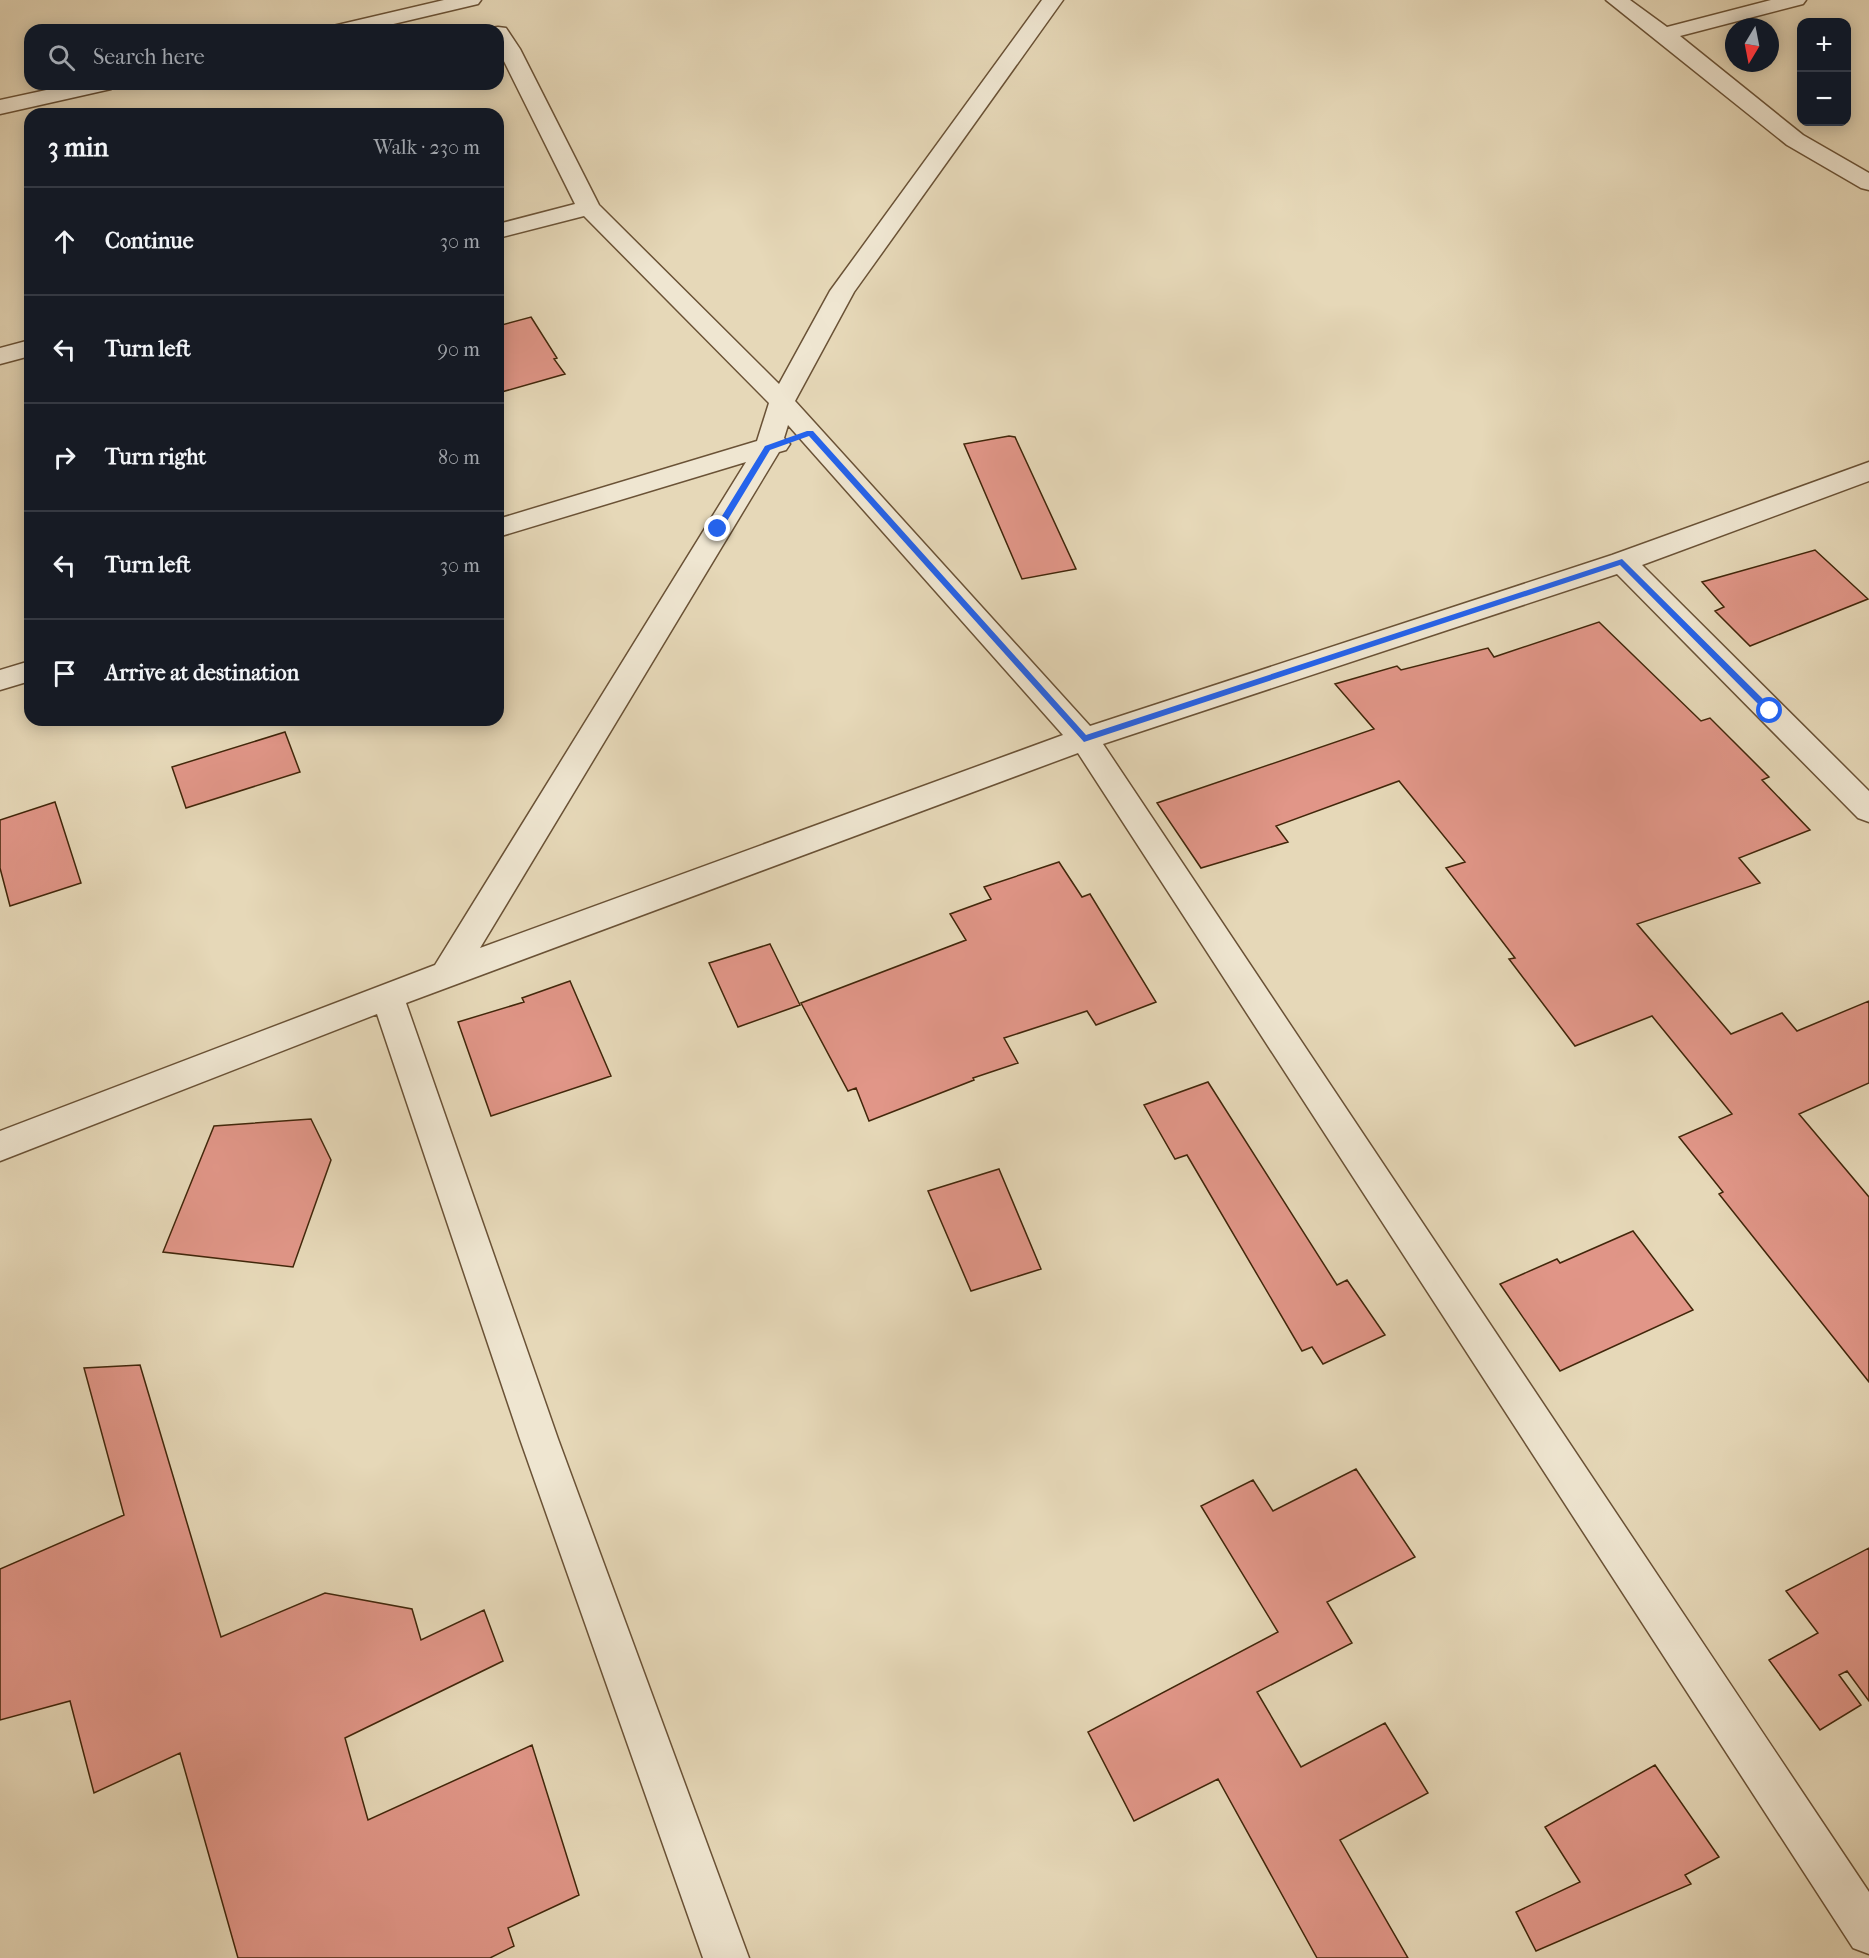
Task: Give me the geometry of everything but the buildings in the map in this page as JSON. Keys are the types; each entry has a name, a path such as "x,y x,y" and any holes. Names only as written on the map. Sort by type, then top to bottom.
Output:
{"street":[{"path":"366,24 471,0"},
{"path":"476,0 492,24"},
{"path":"447,974 768,448 782,402 842,291 1053,0"},
{"path":"1616,0 1664,34 1795,140 1869,183"},
{"path":"1664,34 1796,0"},
{"path":"504,42 589,208 782,402 1084,739 1869,1932"},
{"path":"0,108 77,90"},
{"path":"504,229 589,208"},
{"path":"0,356 24,350"},
{"path":"504,526 768,448 810,433"},
{"path":"0,1146 387,996 1084,739 1622,562 1869,471"},
{"path":"1622,562 1869,810"},
{"path":"0,680 24,673"},
{"path":"387,996 539,1439 726,1958"}],"route":[{"path":"718,529 768,448 810,433 1084,739 1622,562 1770,711"}]}
